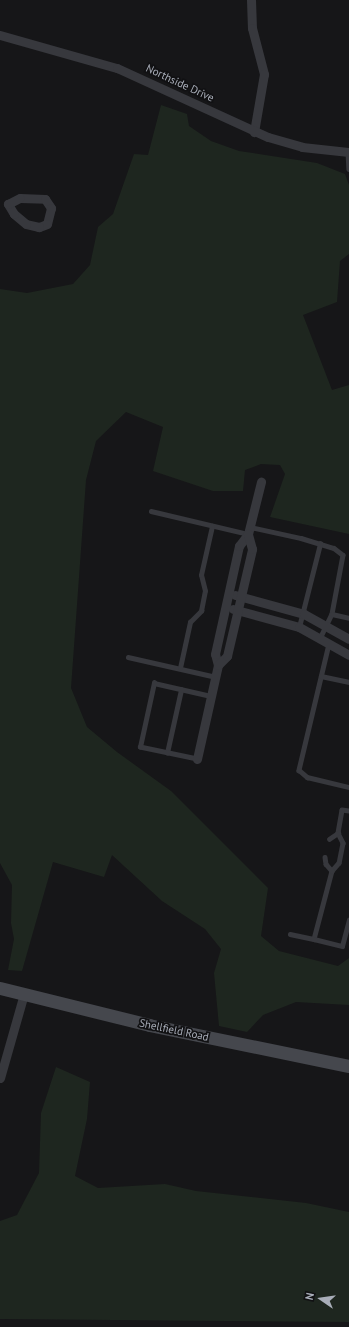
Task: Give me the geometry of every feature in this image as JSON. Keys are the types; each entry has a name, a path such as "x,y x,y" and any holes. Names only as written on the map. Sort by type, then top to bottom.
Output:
{"street":[{"path":"251,0 252,28 264,74 254,132"},
{"name":"Northside Drive","path":"0,35 117,68 172,91 254,132 302,147 349,152"},
{"path":"20,198 45,199 51,208 47,224 39,228 26,224 4,203 20,198"},
{"path":"196,759 216,676 218,665 214,654 239,546 249,531 261,482"},
{"path":"218,665 227,656 238,610 252,549 249,531"},
{"path":"228,594 304,614 349,639"},
{"path":"225,607 299,627 330,642 349,655"},
{"name":"Shellfield Road","path":"0,988 150,1026 349,1066"},
{"path":"0,1078 24,994"}],"lane":[{"path":"349,152 349,169"},
{"path":"151,511 212,526 320,544 340,551 343,555 332,614 328,626 321,637"},
{"path":"180,668 190,622 201,611 205,591 202,576 212,526"},
{"path":"299,627 304,614 320,544"},
{"path":"332,614 349,618"},
{"path":"330,642 299,770 307,777 349,787"},
{"path":"128,657 216,676"},
{"path":"321,676 349,682"},
{"path":"196,759 140,747 154,684 211,696"},
{"path":"167,753 181,690"},
{"path":"314,939 332,871 339,863 343,843 338,832 342,810 349,812"},
{"path":"329,839 338,832"},
{"path":"325,857 326,864 332,871"},
{"path":"290,934 342,946 349,920"}],"shaded area":[{"path":"161,105 187,114 189,126 211,141 239,151 317,163 345,174 349,185 349,254 340,261 337,302 303,315 332,390 349,385 349,534 270,517 285,474 280,465 261,464 245,470 243,491 213,491 153,471 163,427 126,412 96,441 86,480 71,688 87,727 117,752 171,791 268,888 261,936 279,951 338,966 349,958 349,1005 296,1002 263,1015 247,1032 219,1026 214,973 221,949 205,929 162,901 112,855 104,877 53,862 22,971 8,970 14,939 11,923 12,885 0,863 0,289 27,293 73,284 90,265 98,227 113,214 134,154 148,155"},
{"path":"56,1067 90,1082 87,1119 75,1176 98,1188 165,1184 196,1191 306,1203 349,1212 349,1322 0,1319 0,1221 17,1215 39,1173 41,1113"}]}
